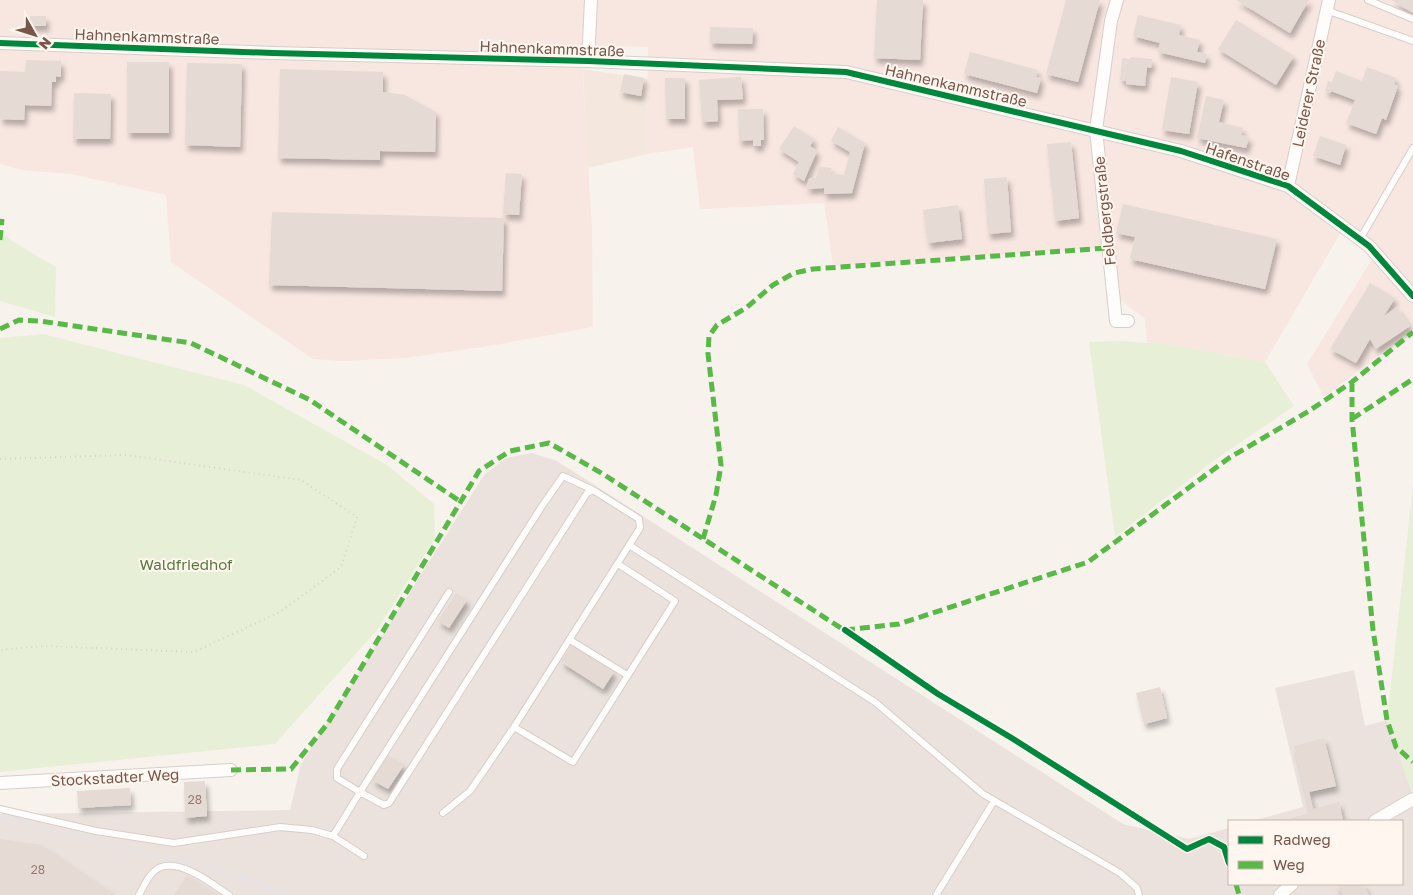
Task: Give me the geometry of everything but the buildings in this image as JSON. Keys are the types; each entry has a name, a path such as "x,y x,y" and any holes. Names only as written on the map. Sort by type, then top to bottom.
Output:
{"street":[{"path":"588,61 591,0"},
{"name":"Feldbergstraße","path":"1117,0 1111,21 1096,130 1116,321 1128,321"},
{"name":"Leiderer Straße","path":"1288,186 1328,5"},
{"name":"Hahnenkammstraße","path":"0,43 274,53 588,61 846,72 1096,130"},
{"name":"Hafenstraße","path":"1096,130 1181,151 1288,186 1369,246 1413,296"},
{"name":"Stockstadter Weg","path":"0,783 230,770"},
{"path":"1377,820 1413,799"},
{"path":"1280,895 1291,885"}],"lane":[{"path":"1368,0 1413,19"},
{"path":"1328,5 1413,41"},
{"path":"1360,239 1413,148"},
{"path":"334,836 360,792 563,476 593,490 639,519 640,528 514,727 470,791 443,813"},
{"path":"449,592 337,769 337,778 384,805 389,803 582,502 593,490"},
{"path":"630,546 875,702 983,794 1120,873 1137,888 1139,895"},
{"path":"514,727 573,762 675,601 618,564"},
{"path":"570,640 628,675"},
{"path":"936,895 994,800"},
{"path":"0,809 96,831 174,843 280,827 312,830 334,836 364,856"},
{"path":"139,895 150,876 160,867 173,866 189,870 229,895"}],"path":[{"path":"0,459 126,455 301,480 357,517 341,567 280,612 194,652 43,646 0,650"}],"shaded area":[{"path":"0,0 1413,0 1413,329 1324,397 1307,364 1377,251 1345,225 1265,362 1156,342 1147,343 1145,319 1118,298 1113,247 833,266 824,203 700,209 693,147 647,154 648,47 581,45 592,229 593,327 495,345 405,358 342,361 313,359 171,262 166,195 71,174 22,170 0,164"},
{"path":"583,69 648,79 647,154 588,168"},
{"path":"532,453 557,461 1123,824 1189,839 1228,828 1228,885 1403,885 1403,820 1256,820 1303,807 1275,688 1354,670 1365,726 1387,720 1413,796 1413,895 0,895 0,814 290,810 301,764 484,475 506,458"}],"green space":[{"path":"0,231 12,241 56,267 55,317 0,301"},
{"name":"Waldfriedhof","path":"43,334 244,385 387,465 434,504 435,538 377,630 275,744 0,772 0,338"},
{"path":"1089,342 1156,342 1265,362 1294,406 1212,462 1115,537"},
{"path":"1413,485 1413,796 1387,720"}],"railway":[{"path":"0,819 220,870 286,895"}],"marked path":[{"path":"0,240 2,219"},
{"path":"703,539 716,495 721,465 708,354 709,336 717,325 746,308 773,285 794,273 813,269 1107,248"},
{"path":"0,329 19,320 40,321 191,343 310,400 461,502"},
{"path":"845,630 899,624 1088,562 1229,458 1309,411 1352,382 1413,332"},
{"path":"1352,419 1413,379"},
{"path":"1352,382 1352,419 1373,630 1387,720 1396,747 1413,762"},
{"path":"231,770 291,769 328,723 479,471 510,451 549,443 603,474 847,632"},
{"path":"1236,885 1239,895"}],"cycle path":[{"path":"0,43 273,53 588,61 846,72 1181,151 1288,186 1369,246 1413,296"},
{"path":"845,630 938,694 1010,737 1187,849 1209,839 1224,847 1228,860"}]}
